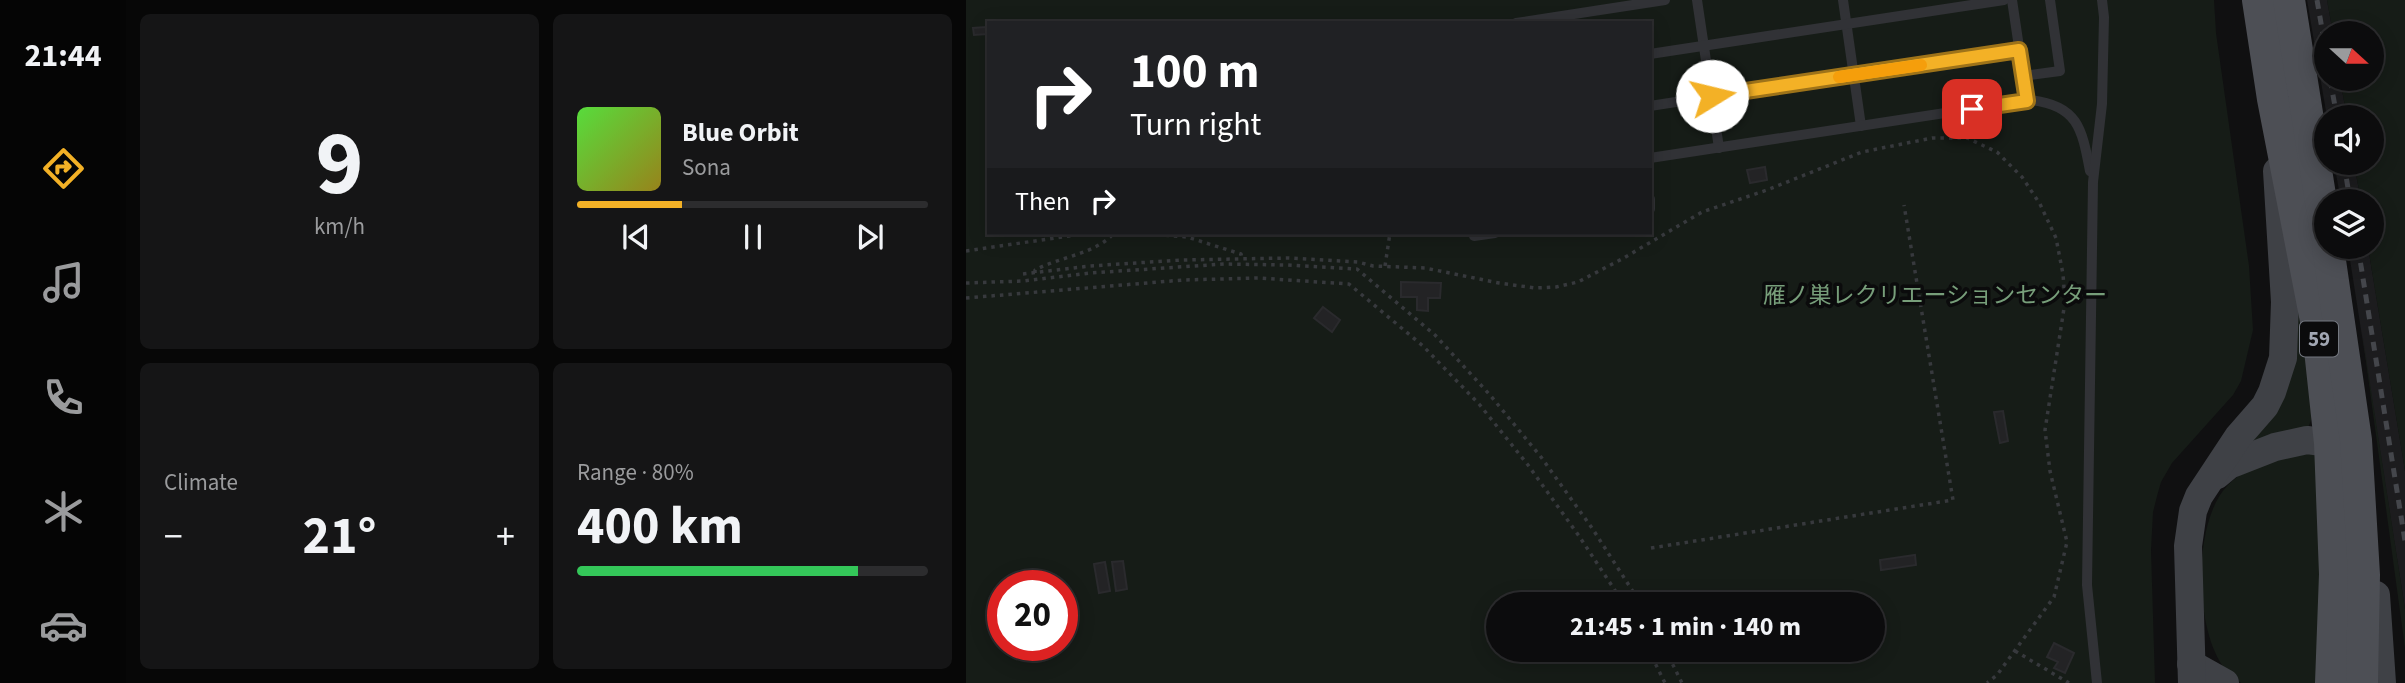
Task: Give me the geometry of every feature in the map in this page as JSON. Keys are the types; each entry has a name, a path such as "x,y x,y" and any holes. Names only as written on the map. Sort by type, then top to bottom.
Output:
{"main road":[{"name":"59","path":"2258,0 2273,99 2318,331 2343,441 2364,575 2362,683"},
{"path":"2289,0 2319,189"},
{"name":"59","path":"2329,259 2343,441 2331,683"}],"street":[{"path":"2225,683 2192,673 2188,587 2189,531 2199,496 2238,437 2265,406 2283,358 2285,302 2273,99"},
{"path":"2211,480 2229,465 2275,447 2307,440 2343,441 2369,502 2382,683"}],"lane":[{"path":"1529,21 1664,0"},
{"path":"1697,0 1719,148"},
{"path":"1843,0 1861,126"},
{"path":"1652,54 2004,0"},
{"path":"2012,0 2027,101"},
{"path":"2023,76 2060,71 2050,0"},
{"path":"2097,683 2087,584 2092,182 2102,104 2102,0"},
{"path":"1652,106 2019,50"},
{"path":"1652,158 2027,101 2052,102 2073,116 2085,143 2092,182"}],"path":[{"path":"1023,274 1101,265 1242,258 1335,260 1425,268 1535,288 1556,287 1578,282 1702,212 1768,190 1862,152 1932,138 1968,138 1997,152 2022,177 2040,204 2056,238 2065,302 2045,430 2050,471 2067,542 2054,597 1997,675 1987,683"},
{"path":"1651,548 1953,500 1904,205"},
{"path":"966,251 1075,235"},
{"path":"1035,273 1035,270 1046,264 1106,242 1112,235"},
{"path":"1163,235 1186,237 1241,254 1242,258"},
{"path":"1385,266 1390,235"},
{"path":"966,283 1023,281 1090,273 1224,264 1357,269 1435,335 1490,395 1548,467 1592,528 1632,592"},
{"path":"966,298 1183,280 1258,278 1349,284 1423,346 1479,404 1528,465 1616,592"},
{"path":"2015,651 2069,683"},
{"path":"1654,662 1665,683"},
{"path":"1672,662 1682,683"}],"shaded area":[{"path":"2307,0 2327,0 2331,21 2314,21 2314,41"},
{"path":"2323,91 2342,91 2345,105 2325,105"},
{"path":"2336,175 2356,175 2359,189 2339,189"},
{"path":"2350,259 2370,259 2405,471 2405,609"}],"green space":[{"name":"雁ノ巣レクリエーションセンター","path":"966,0 2214,0 2216,33 2249,266 2253,330 2241,381 2233,395 2172,463 2161,482 2153,512 2151,550 2155,683 966,683"},
{"path":"2327,0 2405,0 2405,471 2370,259 2384,259 2384,189 2359,189 2356,175 2384,175 2384,105 2345,105 2342,91 2384,91 2384,21 2331,21"},
{"path":"2294,280 2315,411 2307,430 2259,442 2247,441"},
{"path":"2362,332 2405,609 2405,648"},
{"path":"2317,453 2322,683 2241,683 2225,669 2207,629 2201,576 2208,523 2216,502 2238,476 2269,460"}],"building":[{"path":"986,27 987,34 974,35 973,28"},
{"path":"1765,167 1767,180 1750,183 1747,170"},
{"path":"1401,282 1441,283 1440,298 1428,298 1428,311 1417,310 1417,297 1401,297"},
{"path":"1323,307 1340,320 1332,332 1314,318"},
{"path":"2003,411 2008,441 2000,443 1994,412"},
{"path":"1915,555 1916,565 1881,570 1880,560"},
{"path":"1123,561 1127,589 1116,591 1112,562"},
{"path":"1105,562 1110,591 1099,593 1094,564"},
{"path":"2054,643 2074,653 2065,673 2054,668 2058,662 2047,657"}],"railway":[{"path":"2317,0 2321,21"},
{"path":"2332,91 2335,105"},
{"path":"2346,175 2348,189"},
{"path":"2360,259 2405,541"}],"slow traffic":[{"path":"1839,77 1921,65"}],"route":[{"path":"1712,96 2019,50 2027,101 1972,109"}]}
